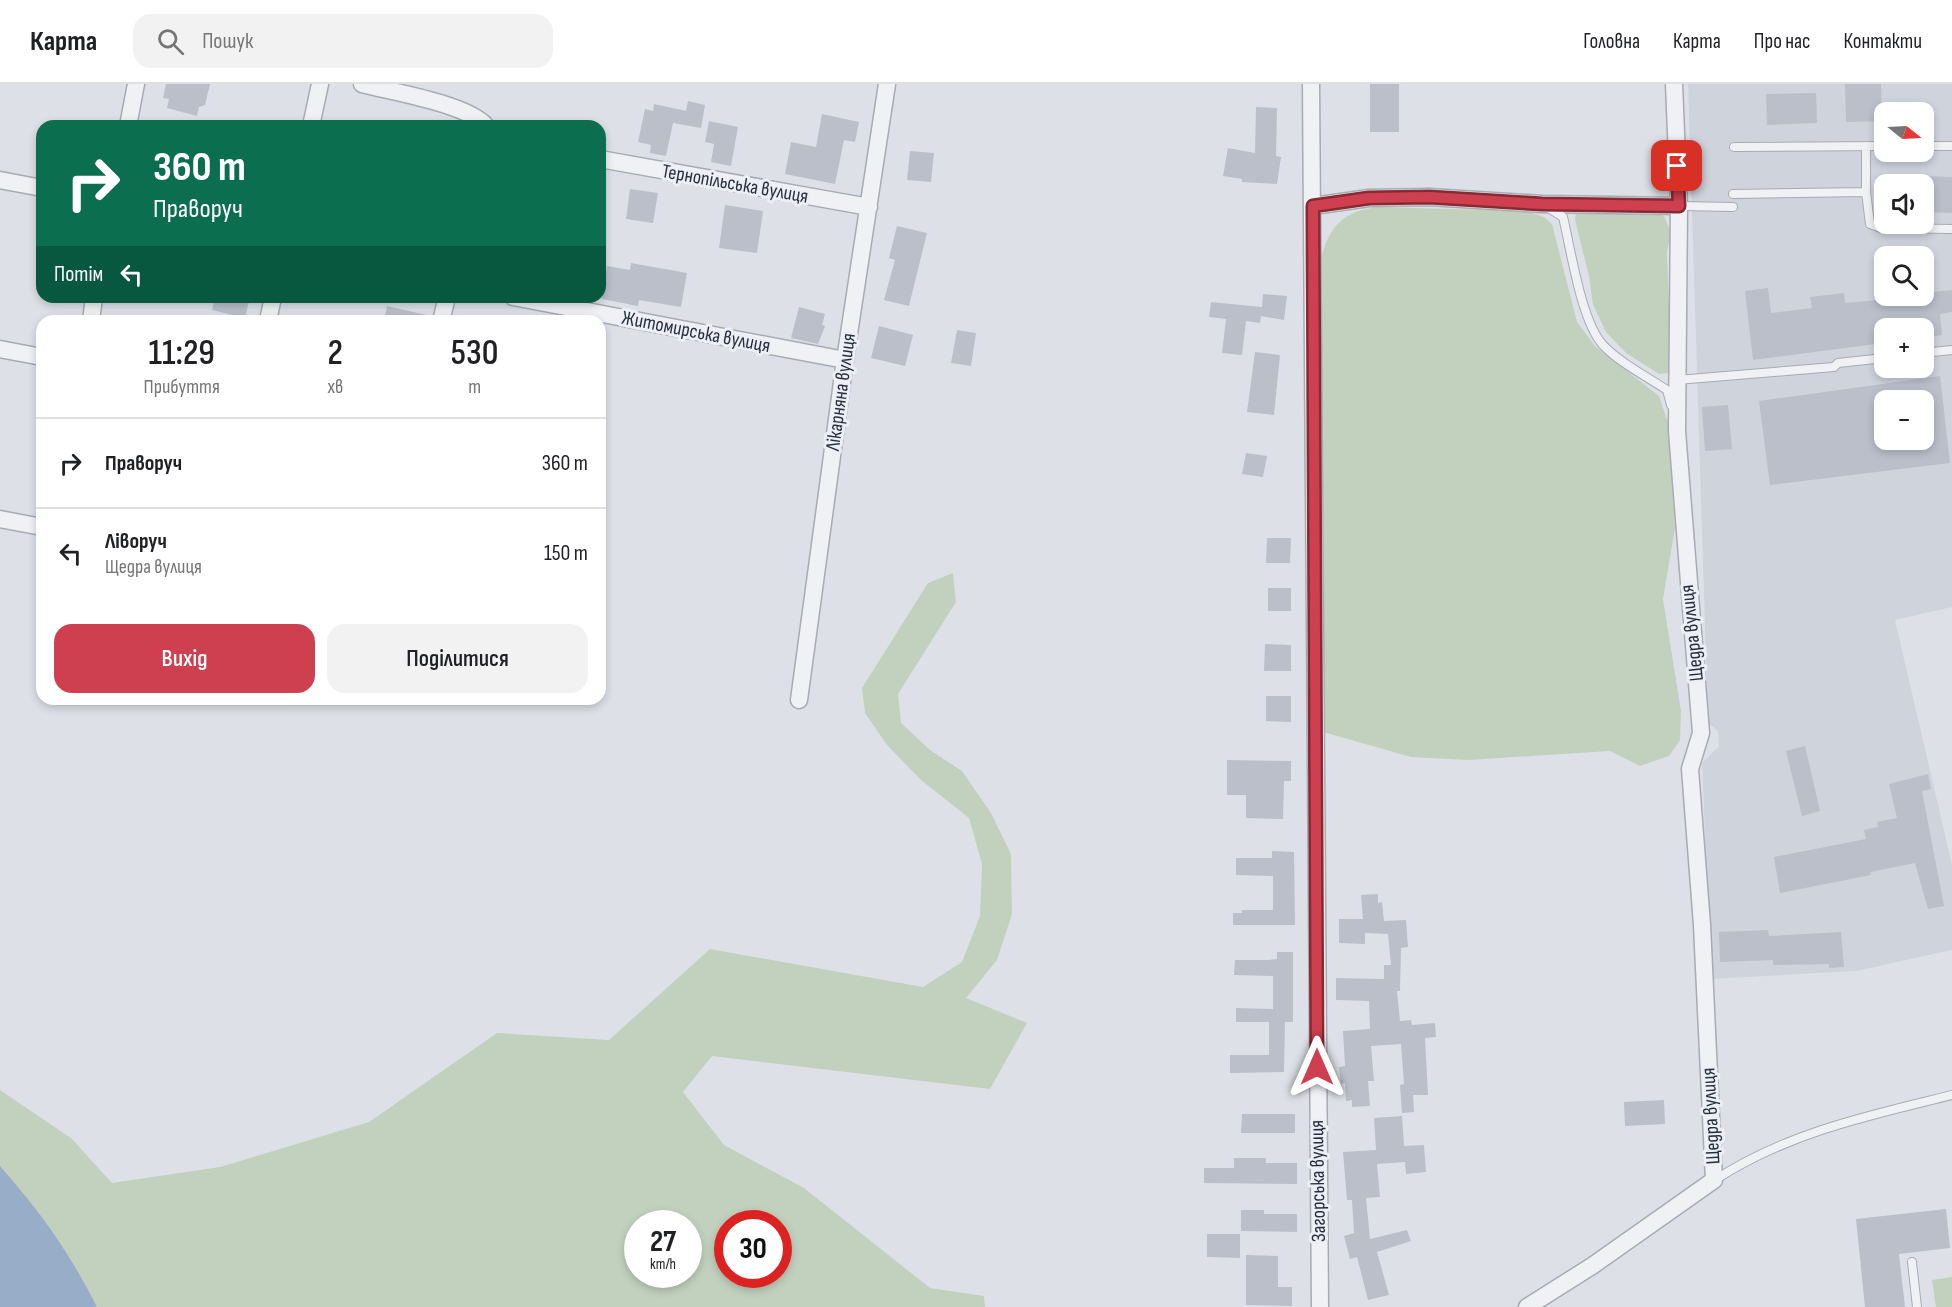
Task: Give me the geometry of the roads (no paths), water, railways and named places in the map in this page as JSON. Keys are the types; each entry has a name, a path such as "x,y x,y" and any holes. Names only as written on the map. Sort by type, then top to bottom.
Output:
{"street":[{"path":"129,120 136,84"},
{"path":"312,120 320,84"},
{"path":"362,84 453,107 478,120"},
{"name":"Лікарняна вулиця","path":"799,700 845,360 886,84"},
{"name":"Загорська вулиця","path":"1311,84 1320,1307"},
{"name":"Щедра вулиця","path":"1674,84 1679,206 1677,431 1701,733 1690,769 1702,925 1714,1180"},
{"name":"Тернопільська вулиця","path":"606,160 869,207"},
{"path":"0,180 36,187"},
{"path":"1313,206 1369,198 1429,197 1542,204 1679,206"},
{"name":"Житомирська вулиця","path":"545,303 845,360"},
{"path":"0,349 36,356"},
{"path":"0,519 36,527"},
{"path":"1527,1307 1592,1266 1714,1180"}],"lane":[{"path":"1866,146 1866,192 1870,224 1881,228 1952,229"},
{"path":"1734,147 1874,146"},
{"path":"1934,146 1952,146"},
{"path":"1733,194 1866,192"},
{"path":"1542,204 1563,217 1589,322 1601,343 1614,355 1667,390 1677,431"},
{"path":"1679,206 1733,207"},
{"path":"1934,352 1952,350"},
{"path":"1677,380 1834,367 1838,363 1874,359"},
{"path":"1714,1180 1747,1159 1810,1133 1952,1095"},
{"path":"1912,1262 1917,1307"}],"water":[{"path":"0,1166 53,1233 97,1307 0,1307"}]}
